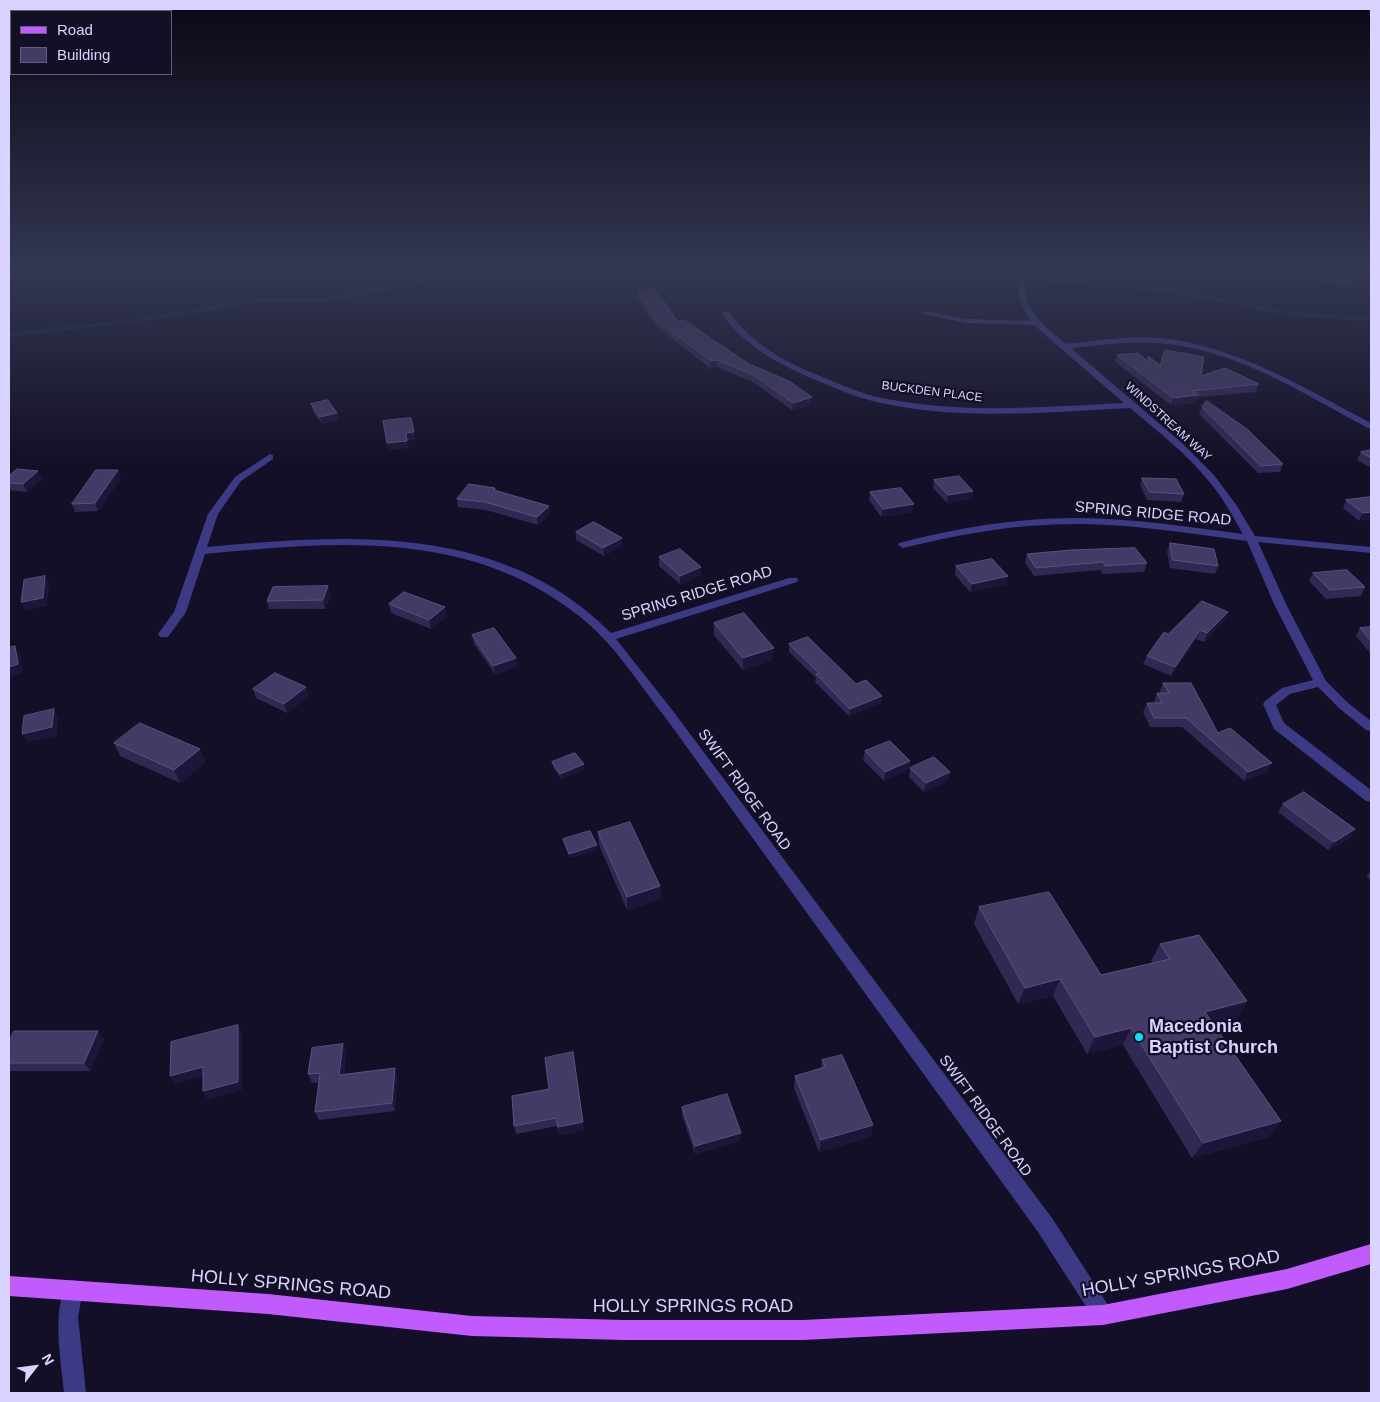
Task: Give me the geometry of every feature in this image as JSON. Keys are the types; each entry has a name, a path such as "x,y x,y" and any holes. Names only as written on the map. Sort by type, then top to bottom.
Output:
{"main road":[{"name":"HOLLY SPRINGS ROAD","path":"9,1286 268,1304 472,1326 565,1329 803,1330 1103,1315 1287,1279 1371,1254"}],"street":[{"name":"BUCKDEN PLACE","path":"746,337 759,348 790,366 880,400 986,411 1132,405"},
{"name":"WINDSTREAM WAY","path":"1052,337 1180,446 1210,477 1232,506 1250,537 1280,604 1321,683 1344,706 1371,727"},
{"path":"1063,347 1138,339 1172,342 1213,350 1245,362 1371,426"},
{"path":"164,634 180,612 213,514 238,479 270,457"},
{"name":"SPRING RIDGE ROAD","path":"904,545 981,528 1065,522 1109,522 1371,550"},
{"name":"SWIFT RIDGE ROAD","path":"202,551 336,540 408,545 470,556 520,573 541,584 584,614 609,637 680,729 1045,1225 1103,1315"},
{"name":"SPRING RIDGE ROAD","path":"609,637 793,580"},
{"path":"1321,683 1286,690 1276,695 1269,704 1272,715 1279,726 1371,797"},
{"path":"73,1290 68,1317 75,1393"}],"building":[{"path":"679,337 710,337 749,364 789,381 812,397 793,403 754,375 717,360 711,361"},
{"path":"1165,350 1176,352 1176,354 1177,352 1204,357 1201,376 1225,368 1259,384 1192,391 1199,395 1173,398 1117,355 1138,353 1149,362 1148,356 1160,365"},
{"path":"328,400 337,413 320,417 311,404"},
{"path":"1207,401 1247,429 1283,464 1261,466 1202,407"},
{"path":"411,418 414,432 406,433 407,441 387,443 383,421"},
{"path":"1371,450 1371,458 1361,452"},
{"path":"17,469 38,471 23,484 9,483 9,476"},
{"path":"96,470 118,470 95,503 72,504"},
{"path":"959,476 973,491 948,495 934,480"},
{"path":"1142,478 1176,479 1184,494 1150,492"},
{"path":"469,484 495,488 494,490 549,506 537,517 485,502 457,499"},
{"path":"901,488 914,504 883,509 870,492"},
{"path":"1371,497 1371,512 1363,513 1346,500"},
{"path":"594,522 622,538 603,548 576,532"},
{"path":"1170,543 1214,549 1218,566 1173,560"},
{"path":"1135,548 1147,563 1105,566 1103,562 1036,568 1027,554 1071,550"},
{"path":"680,549 701,567 680,576 659,557"},
{"path":"992,559 1008,576 972,584 956,566"},
{"path":"1347,570 1365,587 1330,590 1313,573"},
{"path":"45,576 43,598 21,602 24,580"},
{"path":"328,586 323,600 267,601 273,587"},
{"path":"404,592 445,607 429,620 389,604"},
{"path":"1202,601 1228,612 1207,633 1200,630 1175,667 1147,656 1164,632 1168,634"},
{"path":"744,613 774,648 743,658 714,623"},
{"path":"1371,627 1371,641 1360,628"},
{"path":"494,628 516,658 493,666 472,635"},
{"path":"808,637 856,684 866,680 882,696 850,709 816,674 819,673 789,644"},
{"path":"15,646 18,664 9,667 9,648"},
{"path":"275,673 306,687 284,704 253,689"},
{"path":"1163,683 1191,683 1218,733 1230,728 1272,763 1248,772 1186,718 1154,718 1147,703 1162,703 1157,693 1169,693"},
{"path":"54,709 52,727 22,734 24,716"},
{"path":"140,723 200,749 174,770 114,743"},
{"path":"890,741 910,761 885,772 865,751"},
{"path":"575,753 584,764 560,774 552,762"},
{"path":"934,757 950,772 926,783 910,768"},
{"path":"1304,792 1355,829 1334,842 1283,804"},
{"path":"630,822 660,886 627,897 598,832"},
{"path":"590,831 597,845 569,854 563,839"},
{"name":"Macedonia Baptist Church","path":"1049,892 1101,975 1170,959 1160,944 1199,935 1247,1001 1205,1012 1281,1121 1203,1143 1131,1028 1095,1037 1060,979 1025,988 979,907"},
{"path":"238,1025 238,1082 203,1091 203,1067 170,1076 171,1042"},
{"path":"14,1031 98,1031 84,1063 9,1063 9,1042"},
{"path":"343,1044 339,1075 395,1068 392,1103 315,1112 320,1073 308,1074 312,1048"},
{"path":"573,1052 583,1122 558,1127 556,1118 514,1126 512,1096 549,1089 545,1058"},
{"path":"842,1055 873,1125 821,1140 795,1076 825,1067 822,1060"},
{"path":"727,1094 741,1133 695,1146 682,1107"}],"place":[{"name":"Macedonia Baptist Church","path":"1139,1037"}]}
